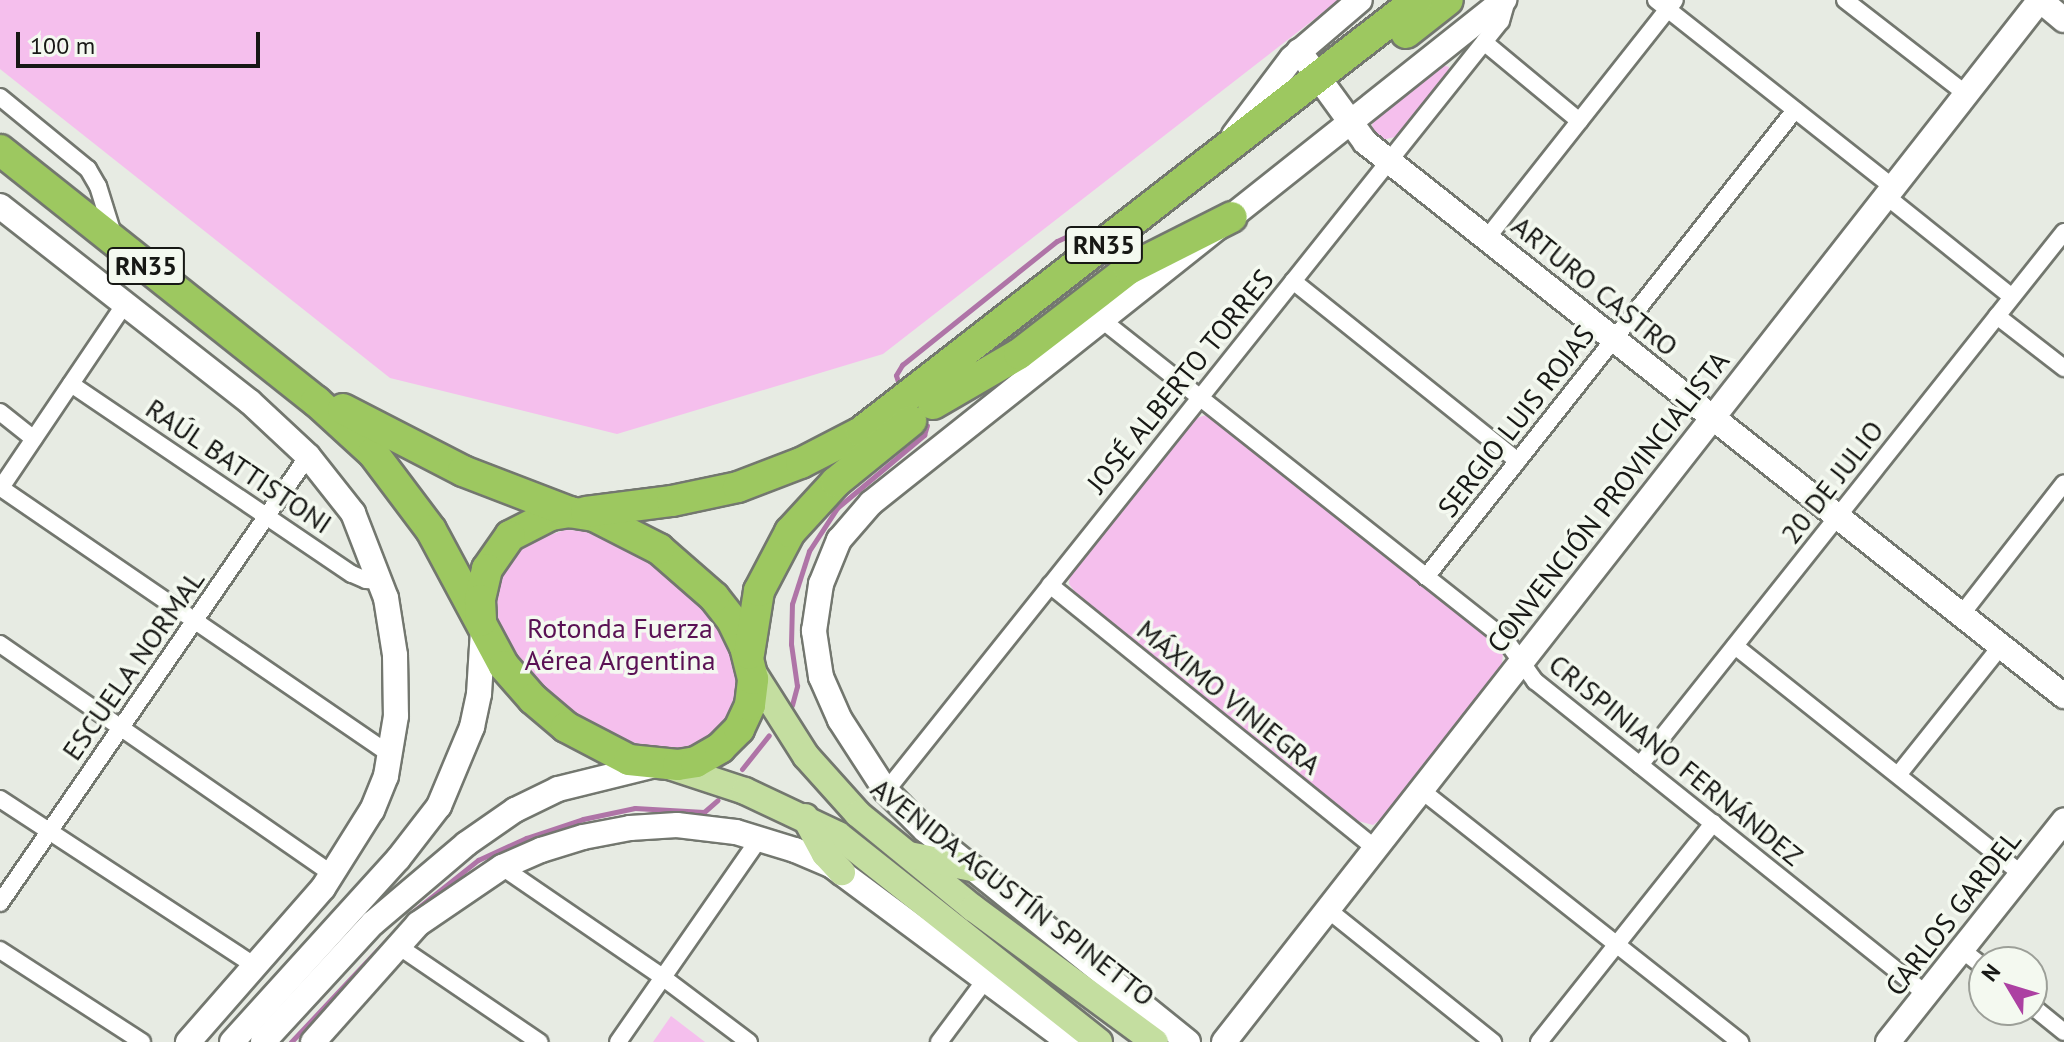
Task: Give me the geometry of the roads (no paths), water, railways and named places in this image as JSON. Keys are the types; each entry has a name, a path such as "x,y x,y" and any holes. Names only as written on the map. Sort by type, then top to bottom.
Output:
{"highway":[{"name":"RN35","path":"482,626 484,579 497,551 525,526 575,512 672,501 738,487 786,470 847,440 889,413 1220,154 1395,41 1448,0"},
{"path":"1395,41 1465,0"},
{"name":"RN35","path":"0,150 291,381 363,442 394,477 439,544 513,678 566,727 615,754 663,765 696,762 727,742 743,722 750,705 750,632 759,591 790,532 836,482 1325,84 1414,2"},
{"path":"933,404 1019,354 1129,269 1232,217"},
{"name":"RN35","path":"291,381 451,466 633,533 694,576 732,620 751,667"}],"main road":[{"name":"AVENIDA AGUSTÍN SPINETTO","path":"751,667 788,732 824,778 858,814 973,908 1155,1042"},
{"path":"663,765 745,791 805,817 871,857 1099,1042"},
{"path":"805,817 829,859 842,872"},
{"path":"905,853 972,868"}],"street":[{"path":"1220,154 1272,82 1299,51 1360,0"},
{"path":"1188,1042 914,821 886,791 833,707 818,662 814,631 821,584 832,555 848,527 883,492 1505,0"},
{"name":"JOSÉ ALBERTO TORRES","path":"886,791 1484,42 1505,14 1505,0"},
{"path":"1845,0 1966,94"},
{"path":"2040,0 2064,20"},
{"name":"CONVENCIÓN PROVINCIALISTA","path":"1234,1038 1327,909 2040,0"},
{"path":"1487,238 1666,3 2012,297"},
{"path":"1484,42 1579,121"},
{"name":"ARTURO CASTRO","path":"1299,51 1360,137 2064,696"},
{"path":"0,97 88,169 98,186 116,242"},
{"name":"SERGIO LUIS ROJAS","path":"1426,577 1795,110"},
{"path":"0,206 250,402 308,456 353,513 381,581 390,617 397,674 391,755 372,810 333,875 257,967 188,1042"},
{"name":"20 DE JULIO","path":"1640,765 2064,232"},
{"path":"1293,281 1518,461"},
{"path":"125,304 0,488 391,755"},
{"path":"1997,316 2064,368"},
{"name":"CRISPINIANO FERNÁNDEZ","path":"1102,320 1509,642 1531,678 1926,994"},
{"name":"RAÚL BATTISTONI","path":"71,384 352,574 381,581"},
{"path":"0,412 34,439"},
{"name":"ESCUELA NORMAL","path":"0,903 308,456"},
{"path":"1961,615 2064,483"},
{"name":"MÁXIMO VINIEGRA","path":"1050,585 1375,848"},
{"path":"232,1042 398,859 439,806 472,727 481,678 482,626"},
{"path":"0,644 333,875"},
{"path":"1735,646 2022,874"},
{"path":"1898,775 2001,646"},
{"path":"263,1042 391,906 485,830 525,805 568,785 663,765"},
{"path":"1421,790 1740,1042"},
{"path":"0,799 257,967"},
{"name":"CARLOS GARDEL","path":"1888,1042 2064,821"},
{"path":"1539,1042 1713,823"},
{"path":"313,1042 398,946 433,912 502,867 555,845 630,828 692,826 759,839 807,855 842,872 1069,1042"},
{"path":"618,1042 759,839"},
{"path":"502,867 661,976 749,1042"},
{"path":"1327,909 1493,1042"},
{"path":"398,946 539,1042"},
{"path":"0,950 142,1042"},
{"path":"1962,950 1968,955"},
{"path":"939,1042 986,979"},
{"path":"2048,1019 2064,1032"}],"waterway":[{"path":"899,385 896,375 902,365 1057,241 1078,231"},
{"path":"792,705 797,686 791,644 792,604 809,551 837,508 924,435 927,425"},
{"path":"742,769 769,735"},
{"path":"291,1042 414,911 478,860 526,838 583,819 635,808 704,812 718,800"}],"park label":[{"name":"Rotonda Fuerza Aérea Argentina","path":"620,644"}]}
